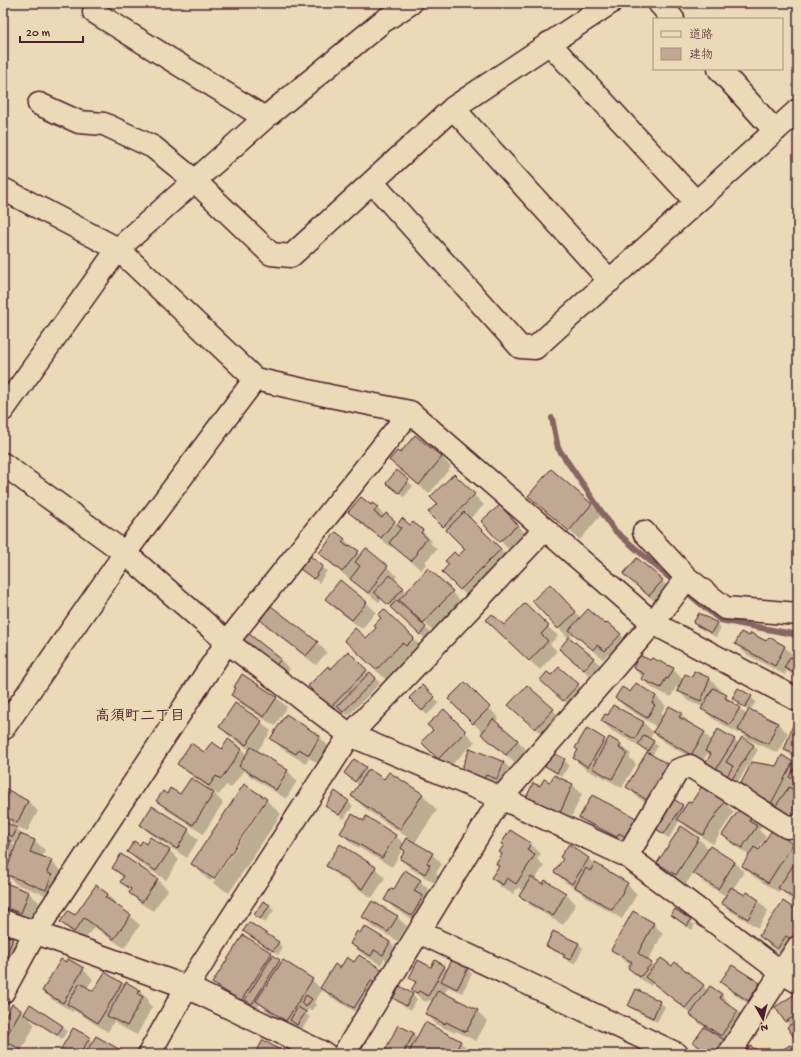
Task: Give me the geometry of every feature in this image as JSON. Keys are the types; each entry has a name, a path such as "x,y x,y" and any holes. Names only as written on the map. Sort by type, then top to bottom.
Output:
{"street":[{"path":"39,104 79,122 104,124 153,148 194,180 271,254 291,256 453,108 610,3"},
{"path":"659,3 672,18"},
{"path":"3,410 118,249 265,118 382,22 408,4"},
{"path":"94,12 265,118"},
{"path":"549,43 696,202"},
{"path":"719,70 775,131"},
{"path":"453,108 610,281"},
{"path":"372,182 520,347 535,348 798,110"},
{"path":"3,189 118,249 255,379 410,412 653,623 798,700"},
{"path":"3,729 124,553 255,379"},
{"path":"3,992 35,933 227,642 410,412"},
{"path":"3,464 124,553 227,642 350,736 501,798 627,856 790,977"},
{"path":"149,1054 187,987 350,736 545,529"},
{"path":"644,532 687,578 725,608 798,614"},
{"path":"344,1054 501,798 653,623 687,578"},
{"path":"627,856 678,770 690,766 787,827 798,826"},
{"path":"3,921 187,987 325,1054"},
{"path":"419,932 677,1054"},
{"path":"730,1054 790,977 798,948"}],"building":[{"path":"415,435 442,457 419,485 389,460 397,451 400,453"},
{"path":"551,469 592,504 569,531 528,496"},
{"path":"397,470 409,480 399,493 386,483"},
{"path":"454,474 475,494 443,527 428,512 437,504 430,497"},
{"path":"361,497 371,505 372,503 378,507 374,512 382,518 386,513 395,521 381,538 348,512"},
{"path":"500,505 518,525 499,542 481,521"},
{"path":"464,512 501,549 460,590 442,572 449,564 445,561 454,552 458,556 465,549 446,530"},
{"path":"402,518 410,525 413,522 423,530 421,533 427,538 411,561 389,543 401,528 397,525"},
{"path":"336,532 345,539 342,542 348,547 350,545 359,551 342,572 319,553"},
{"path":"366,548 388,566 368,593 350,579 360,566 355,562"},
{"path":"310,556 323,566 314,579 300,569"},
{"path":"637,558 663,580 649,596 623,574"},
{"path":"428,568 453,591 423,623 399,600"},
{"path":"390,575 404,588 388,605 374,592"},
{"path":"340,580 367,602 352,620 325,599"},
{"path":"550,584 576,612 558,629 532,601"},
{"path":"397,600 426,627 420,635 390,607"},
{"path":"525,603 549,626 541,634 548,641 529,661 486,620 492,614 504,625"},
{"path":"271,606 318,642 306,656 260,620"},
{"path":"384,609 414,638 406,646 402,643 376,670 344,640 355,628 366,638 376,628 374,625 381,618 378,615"},
{"path":"588,609 605,624 607,622 621,634 605,651 597,645 593,650 569,630"},
{"path":"699,613 717,623 711,633 693,623"},
{"path":"741,632 749,636 751,633 766,641 769,637 785,646 775,666 735,644"},
{"path":"248,633 281,659 273,669 240,644"},
{"path":"569,637 594,658 584,670 559,649"},
{"path":"798,649 798,675 784,668 790,657 793,658"},
{"path":"348,651 367,670 330,708 308,686 328,666 331,669"},
{"path":"639,655 650,660 652,658 674,668 668,679 666,678 661,688 641,679 644,674 633,668"},
{"path":"559,667 579,684 563,701 540,680 547,672 551,675"},
{"path":"694,671 710,678 701,701 677,691 685,674 692,677"},
{"path":"370,672 376,678 343,712 337,706"},
{"path":"242,674 277,697 264,717 231,695"},
{"path":"465,682 490,707 473,724 448,699"},
{"path":"636,683 656,696 652,703 655,705 647,718 615,698 622,687 630,692"},
{"path":"422,685 435,697 422,711 409,698"},
{"path":"527,685 554,709 535,729 508,705"},
{"path":"713,688 727,695 725,698 740,707 730,725 701,709"},
{"path":"738,688 752,696 745,707 732,698"},
{"path":"235,703 262,721 246,745 219,727"},
{"path":"613,705 644,722 635,739 601,721 605,714 608,715"},
{"path":"669,706 682,713 679,717 705,732 691,755 653,732"},
{"path":"444,709 466,731 438,759 421,742 433,730 427,725"},
{"path":"749,709 778,723 768,744 738,730"},
{"path":"286,714 320,736 309,755 299,749 296,754 270,739"},
{"path":"493,719 518,740 506,755 481,734"},
{"path":"794,722 798,723 798,755 784,750"},
{"path":"587,728 605,739 588,767 573,758 578,750 575,748"},
{"path":"718,729 735,739 716,769 706,762 711,754 705,751"},
{"path":"644,735 654,741 648,751 638,745"},
{"path":"609,737 621,744 619,748 627,753 612,779 592,768"},
{"path":"742,737 754,745 732,779 727,776 733,766 726,762"},
{"path":"228,739 242,749 221,779 216,776 209,786 177,764 191,743 204,752 212,742 222,749"},
{"path":"251,747 288,770 276,790 239,766"},
{"path":"470,748 504,762 497,779 486,775 484,779 461,770"},
{"path":"552,752 565,759 557,773 545,766"},
{"path":"647,752 671,766 660,784 658,782 647,800 626,787"},
{"path":"782,755 793,762 771,804 739,787 752,762 776,766"},
{"path":"354,759 366,767 355,782 344,773"},
{"path":"798,763 798,783 789,777"},
{"path":"369,769 384,779 389,772 423,794 400,829 351,796"},
{"path":"554,775 573,784 560,813 526,798 533,783 540,786 544,779 550,782"},
{"path":"191,778 214,793 193,825 156,801 163,791 167,794 170,788 180,794"},
{"path":"244,784 267,799 214,879 191,864"},
{"path":"702,786 725,801 703,835 677,819 688,802 691,803"},
{"path":"3,787 28,801 17,823 3,815"},
{"path":"789,787 798,793 798,813 795,812 791,818 775,807"},
{"path":"335,791 349,801 339,815 325,806"},
{"path":"592,795 636,818 626,837 619,833 617,837 579,818"},
{"path":"672,798 683,805 664,834 653,827"},
{"path":"152,806 189,829 177,849 140,825"},
{"path":"740,808 752,816 749,821 757,826 742,848 722,835"},
{"path":"352,814 364,821 366,816 396,835 382,858 340,833"},
{"path":"3,821 17,828 13,837 3,832"},
{"path":"681,826 699,838 676,875 657,863"},
{"path":"510,830 531,843 527,850 535,855 516,884 507,878 503,885 491,878 499,866 496,864 502,854 499,852 504,845 501,844"},
{"path":"772,830 793,844 768,883 742,866 754,847 759,850"},
{"path":"20,834 35,840 30,852 52,860 47,872 52,875 46,890 5,874"},
{"path":"150,837 170,850 156,871 127,852 134,841 140,845 142,841 146,844"},
{"path":"3,838 11,841 3,863"},
{"path":"407,838 433,853 427,863 430,865 425,874 400,859 405,851 401,848"},
{"path":"340,844 376,867 362,889 326,866"},
{"path":"569,844 589,858 572,884 554,872 563,859 560,857"},
{"path":"710,846 735,862 718,889 693,873"},
{"path":"121,854 158,879 142,902 129,893 131,889 120,882 124,876 112,868"},
{"path":"796,861 798,862 798,901 778,888"},
{"path":"595,863 628,883 612,910 575,887 586,868 590,871"},
{"path":"405,870 421,880 414,891 423,896 412,916 384,900 391,888 394,889"},
{"path":"531,877 543,884 545,880 566,893 553,916 519,896"},
{"path":"3,882 29,892 21,913 3,907"},
{"path":"96,885 108,894 105,897 131,915 114,939 84,918 74,932 60,922 68,911 75,915"},
{"path":"731,887 745,895 747,892 759,900 748,919 721,903"},
{"path":"263,901 270,905 260,919 254,915"},
{"path":"372,901 398,916 388,932 362,917"},
{"path":"783,901 798,911 798,929 791,939 786,936 777,949 759,936"},
{"path":"675,909 691,920 687,926 671,915"},
{"path":"633,911 654,923 638,953 652,963 640,977 628,968 632,962 611,950"},
{"path":"249,922 279,942 273,951 243,931"},
{"path":"364,926 390,942 383,955 374,950 371,956 350,944 357,931 360,933"},
{"path":"553,931 579,943 570,960 563,957 565,955 546,946"},
{"path":"3,935 13,938 7,954 5,954 3,959"},
{"path":"243,935 272,953 241,1001 212,983"},
{"path":"273,955 280,960 252,1004 245,1000"},
{"path":"359,955 383,970 374,983 371,981 354,1008 320,988 335,964 340,968 347,957 354,962"},
{"path":"661,958 672,966 675,962 704,985 685,1008 645,977"},
{"path":"61,959 66,962 68,959 84,968 63,1003 42,991"},
{"path":"283,960 313,979 286,1021 256,1001"},
{"path":"418,960 431,967 435,960 445,966 428,996 419,991 417,993 411,990 416,982 409,978"},
{"path":"452,960 468,968 457,989 441,981"},
{"path":"732,965 760,983 748,1001 720,982"},
{"path":"105,972 122,983 98,1023 67,1004 80,983 93,991"},
{"path":"126,982 140,990 138,994 143,997 127,1026 107,1016"},
{"path":"400,986 413,994 406,1006 393,998"},
{"path":"710,986 722,994 720,998 738,1011 721,1036 690,1015"},
{"path":"636,989 660,1001 653,1018 628,1006"},
{"path":"438,990 478,1010 466,1032 425,1014"},
{"path":"798,992 798,1014 785,1022 775,1007"},
{"path":"306,995 312,999 306,1007 301,1003"},
{"path":"12,1004 21,1010 4,1040 28,1054 3,1054 3,1021"},
{"path":"30,1004 63,1026 57,1035 24,1014"},
{"path":"298,1007 306,1012 297,1025 290,1020"},
{"path":"796,1021 798,1024 798,1043 787,1027"},
{"path":"425,1022 461,1041 454,1054 408,1054"},
{"path":"398,1025 414,1033 403,1054 383,1054"},
{"path":"704,1027 726,1041 718,1054 711,1054 693,1043"},
{"path":"73,1028 90,1037 80,1054 58,1054"},
{"path":"96,1036 124,1052 122,1054 85,1054"},
{"path":"263,1040 287,1054 255,1054"},
{"path":"790,1045 793,1049 798,1046 798,1054 775,1054"},
{"path":"750,1046 763,1053 744,1054"}],"waterway":[{"path":"552,418 558,448 614,530 720,620 798,635"}],"district":[{"name":"高須町二丁目","path":"140,715"}]}
